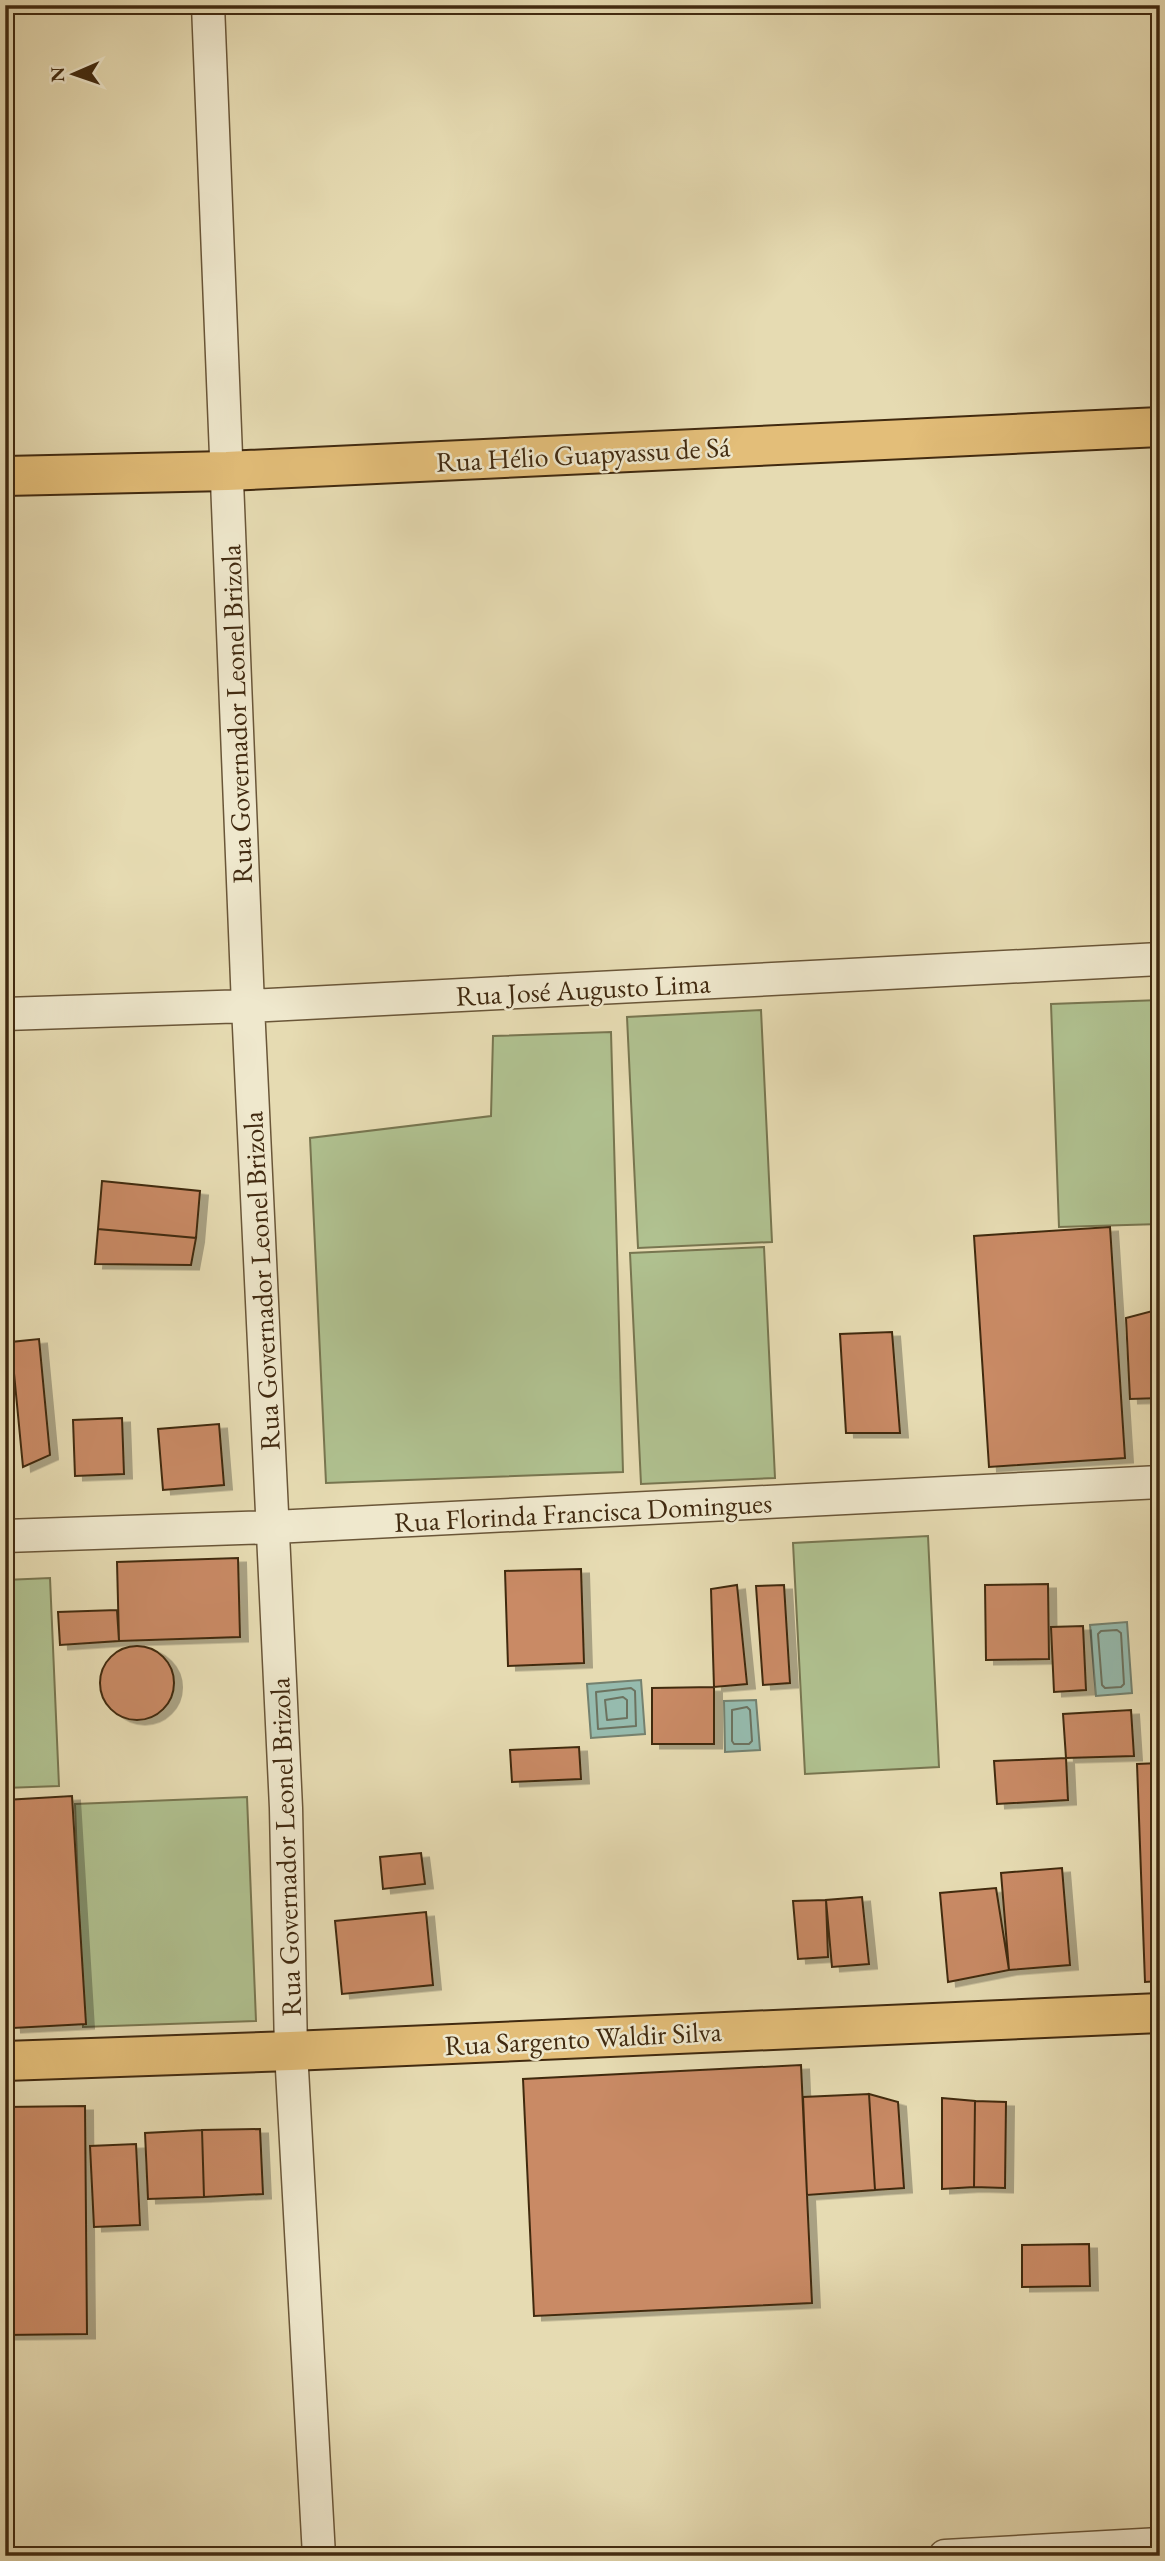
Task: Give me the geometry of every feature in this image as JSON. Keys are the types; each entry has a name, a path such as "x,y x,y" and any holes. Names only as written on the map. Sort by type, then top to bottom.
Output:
{"main road":[{"name":"Rua Hélio Guapyassu de Sá","path":"5,476 227,471 1160,427"},
{"name":"Rua Sargento Waldir Silva","path":"5,2061 291,2052 1160,2013"}],"street":[{"name":"Rua Governador Leonel Brizola","path":"208,5 248,1006 286,1808 291,2052 319,2556"},
{"name":"Rua José Augusto Lima","path":"5,1014 248,1006 1160,959"},
{"name":"Rua Florinda Francisca Domingues","path":"5,1536 274,1527 1160,1482"},
{"path":"945,2556 1160,2544"}],"green space":[{"path":"1160,1000 1160,1224 1059,1227 1051,1004"},
{"path":"761,1010 772,1242 638,1248 627,1017"},
{"path":"611,1032 623,1472 326,1483 310,1138 491,1116 493,1036"},
{"path":"764,1247 775,1478 641,1484 630,1253"},
{"path":"928,1536 939,1767 805,1774 793,1543"},
{"path":"50,1578 59,1786 5,1788 5,1580"},
{"path":"247,1797 256,2021 83,2027 75,1804"}],"water":[{"path":"1127,1622 1132,1693 1096,1696 1090,1625"},
{"path":"641,1680 645,1734 591,1738 587,1684"},
{"path":"756,1700 760,1750 725,1752 724,1701"}],"building":[{"path":"102,1181 200,1191 196,1238 98,1229"},
{"path":"1110,1227 1125,1458 989,1467 974,1236"},
{"path":"98,1229 196,1238 191,1265 95,1264"},
{"path":"1160,1309 1160,1398 1130,1399 1126,1318"},
{"path":"892,1332 900,1433 846,1433 840,1334"},
{"path":"39,1339 50,1455 23,1467 11,1342"},
{"path":"122,1418 124,1474 75,1476 73,1420"},
{"path":"219,1424 224,1485 163,1490 158,1429"},
{"path":"238,1558 240,1637 119,1641 117,1562"},
{"path":"581,1569 584,1663 508,1666 505,1571"},
{"path":"1048,1584 1049,1659 986,1660 985,1585"},
{"path":"737,1585 747,1684 714,1687 711,1589"},
{"path":"784,1585 790,1683 763,1685 756,1586"},
{"path":"117,1610 119,1641 60,1645 58,1612"},
{"path":"1083,1626 1086,1690 1054,1692 1051,1627"},
{"path":"137,1646 158,1652 168,1662 174,1683 168,1704 158,1714 137,1720 116,1714 106,1704 100,1683 106,1662 116,1652"},
{"path":"714,1687 714,1744 652,1744 652,1688"},
{"path":"1131,1710 1134,1756 1066,1758 1063,1714"},
{"path":"579,1747 581,1779 512,1782 510,1750"},
{"path":"1066,1758 1068,1800 997,1804 994,1761"},
{"path":"1160,1763 1160,1981 1145,1982 1137,1764"},
{"path":"72,1796 86,2024 13,2028 5,1903 5,1800"},
{"path":"421,1853 425,1884 383,1889 380,1857"},
{"path":"1062,1868 1070,1965 1009,1970 1001,1873"},
{"path":"996,1888 1009,1970 948,1982 940,1893"},
{"path":"862,1897 869,1964 832,1967 826,1900"},
{"path":"826,1900 828,1957 798,1959 793,1901"},
{"path":"426,1912 433,1985 342,1994 335,1921"},
{"path":"801,2065 812,2303 534,2316 523,2079"},
{"path":"1152,2089 1160,2089 1160,2160 1155,2160"},
{"path":"869,2094 875,2190 807,2195 803,2097"},
{"path":"869,2094 898,2102 904,2188 875,2190"},
{"path":"942,2098 975,2101 974,2187 942,2189"},
{"path":"975,2101 1006,2102 1005,2188 974,2187"},
{"path":"85,2106 87,2334 5,2335 5,2107"},
{"path":"260,2129 263,2194 204,2197 202,2130"},
{"path":"202,2130 204,2197 148,2199 145,2133"},
{"path":"136,2144 140,2225 94,2227 90,2146"},
{"path":"1089,2244 1090,2286 1022,2287 1022,2245"}]}
